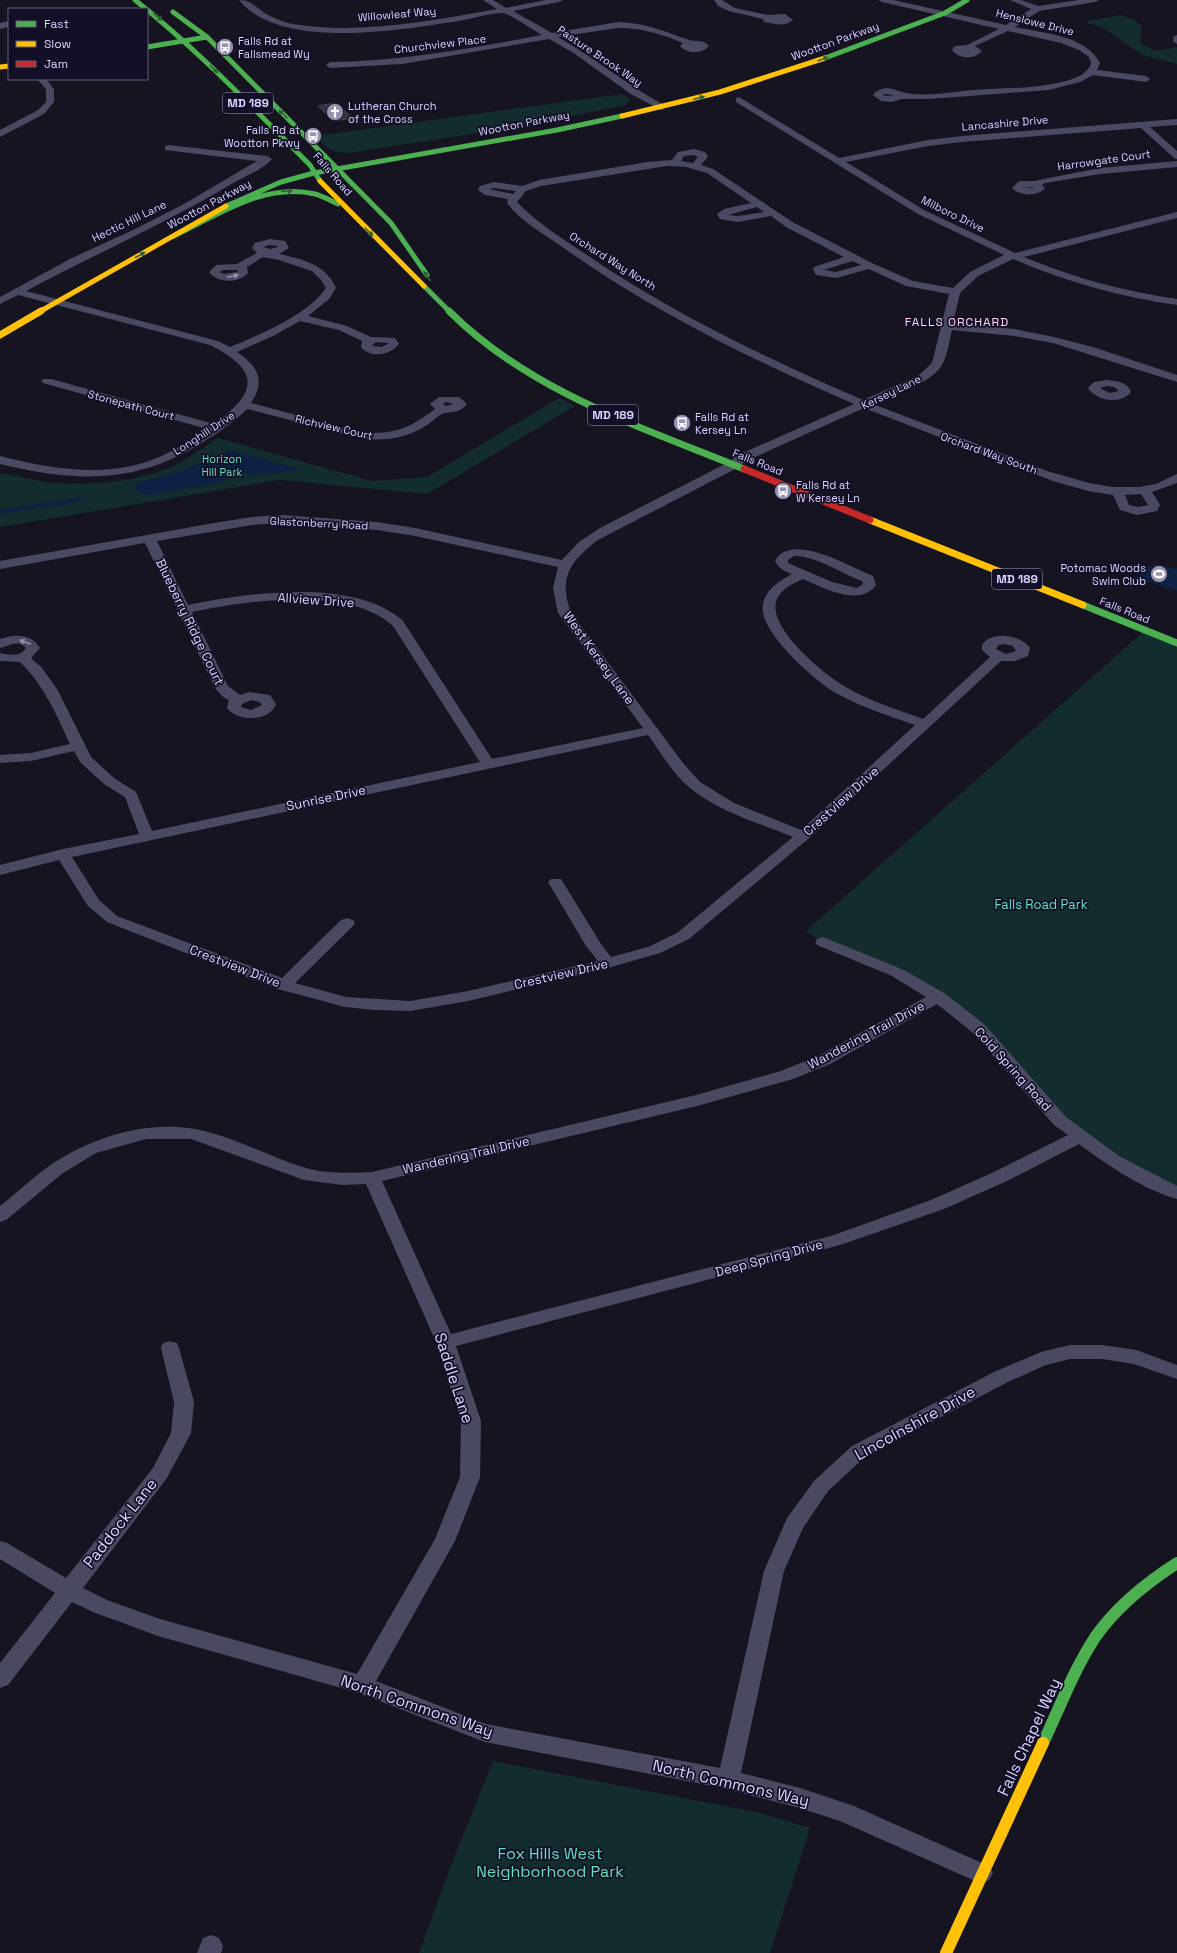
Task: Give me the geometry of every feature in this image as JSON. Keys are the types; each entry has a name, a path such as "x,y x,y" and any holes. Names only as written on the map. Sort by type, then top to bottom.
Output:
{"main road":[{"name":"Falls Road","path":"135,0 146,8"},
{"name":"Wootton Parkway","path":"276,174 312,169 543,126 652,102 725,83 786,64 932,11 951,0"},
{"name":"Wootton Parkway","path":"333,165 549,132 662,107 720,92 801,67 945,14 967,0"},
{"name":"Falls Road","path":"167,8 204,35 391,223 457,319"},
{"name":"Falls Road","path":"148,10 167,24 183,39 312,169 352,214 457,319 500,353 547,385 576,400 733,465 1177,643"},
{"path":"148,47 204,35"},
{"path":"148,42 183,39"},
{"name":"Wootton Parkway","path":"0,335 203,218 252,194 312,169"},
{"path":"174,236 194,229 248,201 275,192 299,191 319,194 327,197 352,214"},
{"name":"Wootton Parkway","path":"186,217 224,195"},
{"name":"Wootton Parkway","path":"93,281 120,258 173,225"},
{"name":"Falls Chapel Way","path":"946,1953 1087,1650 1105,1622 1128,1597 1152,1578 1177,1563"}],"street":[{"name":"Willowleaf Way","path":"243,0 268,19 298,27 318,29 368,28 423,24 559,0"},
{"name":"Pasture Brook Way","path":"487,0 578,52 634,92 662,107"},
{"path":"718,0 722,5 730,9 768,18"},
{"name":"Henslowe Drive","path":"882,0 1060,39 1079,46 1093,56 1096,67 1093,72"},
{"path":"1014,0 1037,9"},
{"path":"969,47 974,43 1008,28 1037,9 1095,0"},
{"name":"Churchview Place","path":"330,65 359,65 462,52 607,27 628,25 656,29 689,43"},
{"path":"900,96 929,96 1049,87 1079,80 1093,72 1146,79"},
{"path":"0,134 41,112 50,102 50,89 42,80"},
{"name":"Milboro Drive","path":"739,100 921,212 1014,256 1051,272 1092,285 1136,296 1177,302"},
{"name":"Lancashire Drive","path":"837,161 947,140 1177,122"},
{"path":"1142,124 1177,156"},
{"name":"Hectic Hill Lane","path":"0,301 76,260 137,232 187,206 267,159 168,148"},
{"path":"522,189 514,197 488,193 483,190 483,188 494,185 522,189 547,181 646,165 675,162 696,165 710,171 805,233 870,266 910,284 955,292 974,274 998,260 1177,215"},
{"name":"Harrowgate Court","path":"1035,184 1043,181 1100,171 1177,164"},
{"name":"Orchard Way North","path":"514,197 512,203 515,207 541,228 608,274 660,305 734,345 865,405"},
{"path":"760,204 727,211 722,214 723,217 738,219 773,213"},
{"path":"229,351 262,338 298,317 327,297 331,288 330,284 316,269 311,266 266,253 255,257 238,267"},
{"path":"853,257 818,269 820,273 836,275 870,266"},
{"name":"Longhill Drive","path":"0,460 44,471 101,473 132,468 161,460 178,452 215,428 244,405 249,399 254,383 250,369 245,363 229,351 198,339 18,292"},
{"name":"Kersey Lane","path":"733,465 742,458 865,405 922,378 937,364 948,326 955,292"},
{"path":"298,317 343,328 370,340"},
{"path":"948,326 1038,336 1177,379"},
{"path":"1117,384 1143,368"},
{"name":"Stonepath Court","path":"47,381 215,428"},
{"name":"Richview Court","path":"244,405 364,436 377,437 401,434 415,429 442,409"},
{"name":"Orchard Way South","path":"865,405 939,435 1056,477 1089,487 1117,491 1144,489 1166,484 1177,478"},
{"name":"West Kersey Lane","path":"733,465 606,530 581,547 566,564 559,589 560,601 565,613 678,766 696,784 713,797 747,814 804,836"},
{"path":"1117,491 1124,507 1137,511 1153,508 1154,505 1144,489"},
{"name":"Glastonberry Road","path":"0,565 252,521 282,519 377,526 415,532 566,564"},
{"name":"Blueberry Ridge Court","path":"149,538 222,688 228,694 238,699"},
{"path":"795,552 802,553 868,579 870,585 860,591 850,592 802,574 783,565 781,561 784,556 795,552"},
{"path":"802,574 779,588 772,598 768,614 773,625 804,662 831,684 860,700 925,724"},
{"name":"Allview Drive","path":"183,610 234,600 273,596 347,600 365,604 379,610 390,616 398,624 488,764"},
{"path":"0,644 17,640 30,643 32,645 32,650 22,657 11,659 0,657"},
{"path":"22,657 37,671 50,689 85,759 109,781 131,795 147,836"},
{"name":"Crestview Drive","path":"63,854 93,903 112,919 284,984 345,1002 410,1006 468,996 608,963 654,950 683,936 804,836 998,657"},
{"name":"Sunrise Drive","path":"0,870 63,854 652,730"},
{"path":"0,759 31,757 78,746"},
{"path":"556,882 594,946 608,963"},
{"path":"284,984 347,923"},
{"name":"Cold Spring Road","path":"823,942 898,973 938,997 978,1028 1060,1121 1079,1137 1113,1160 1160,1186 1177,1193"},
{"name":"Wandering Trail Drive","path":"0,1216 57,1169 90,1149 110,1142 146,1133 190,1133 210,1138 304,1174 343,1178 372,1178 697,1100 787,1074 824,1060 938,997"},
{"name":"Deep Spring Drive","path":"445,1342 834,1241 898,1220 951,1198 990,1181 1079,1137"},
{"name":"Saddle Lane","path":"362,1685 445,1541 470,1477 471,1421 445,1342 372,1178"},
{"name":"Paddock Lane","path":"0,1678 160,1473 181,1433 184,1402 170,1348"},
{"name":"Lincolnshire Drive","path":"729,1779 774,1571 794,1524 821,1486 859,1451 1001,1377 1041,1360 1070,1352 1102,1352 1136,1357 1177,1372"},
{"name":"North Commons Way","path":"0,1550 68,1590 100,1606 158,1627 362,1685 485,1733 729,1779 800,1798 846,1813 982,1874"}],"green space":[{"path":"1120,15 1135,20 1142,27 1140,43 1156,51 1177,47 1177,64 1142,55 1102,27 1083,22"},
{"path":"622,94 630,99 626,105 523,126 349,153 333,151 315,136"},
{"name":"Horizon Hill Park","path":"559,398 575,406 427,494 280,480 0,527 0,473 57,483 100,483 129,479 171,467 218,438 372,481 427,477"},
{"name":"Falls Road Park","path":"1144,631 1177,643 1177,1193 1079,1137 938,997 823,942 806,931"},
{"name":"Fox Hills West Neighborhood Park","path":"493,1761 756,1812 810,1828 770,1953 419,1953 452,1863"}],"water":[{"path":"231,450 303,470 253,475 242,473 235,468 225,452"},
{"path":"204,462 224,464 233,473 222,482 148,495 135,490 135,486 141,481 166,476"},
{"name":"Potomac Woods Swim Club","path":"1154,563 1175,569 1177,568 1177,591 1136,578"}],"building":[{"name":"Lutheran Church of the Cross","path":"335,103 353,118 334,121 318,106"}],"waterway":[{"path":"229,467 233,466"},
{"path":"0,512 81,499"}],"traffic: fast":[{"path":"135,0 145,8"},
{"path":"825,58 945,13 967,0"},
{"path":"148,10 181,38 225,79 310,165 320,181"},
{"path":"173,12 207,37 391,223 427,275"},
{"path":"148,47 207,37"},
{"path":"226,206 281,182 314,173 557,130 622,116"},
{"path":"174,236 242,203 278,192 297,191 315,194 338,204"},
{"path":"424,286 457,319 500,353 547,385 576,400 744,469"},
{"path":"1083,605 1177,643"},
{"path":"1043,1743 1076,1671 1088,1649 1106,1623 1127,1601 1151,1581 1177,1563"}],"traffic: slow":[{"path":"622,116 720,92 825,58"},
{"path":"0,67 8,66"},
{"path":"320,181 424,286"},
{"path":"0,335 226,206"},
{"path":"870,520 1083,605"},
{"path":"946,1953 1043,1743"}],"traffic: jam":[{"path":"744,469 870,520"}],"place":[{"name":"Falls Rd at Fallsmead Wy","path":"225,47"},
{"name":"Lutheran Church of the Cross","path":"335,112"},
{"name":"Falls Rd at Wootton Pkwy","path":"313,136"},
{"name":"Falls Rd at Kersey Ln","path":"682,423"},
{"name":"Falls Rd at W Kersey Ln","path":"783,491"},
{"name":"Potomac Woods Swim Club","path":"1159,574"}],"district":[{"name":"FALLS ORCHARD","path":"957,322"}]}
